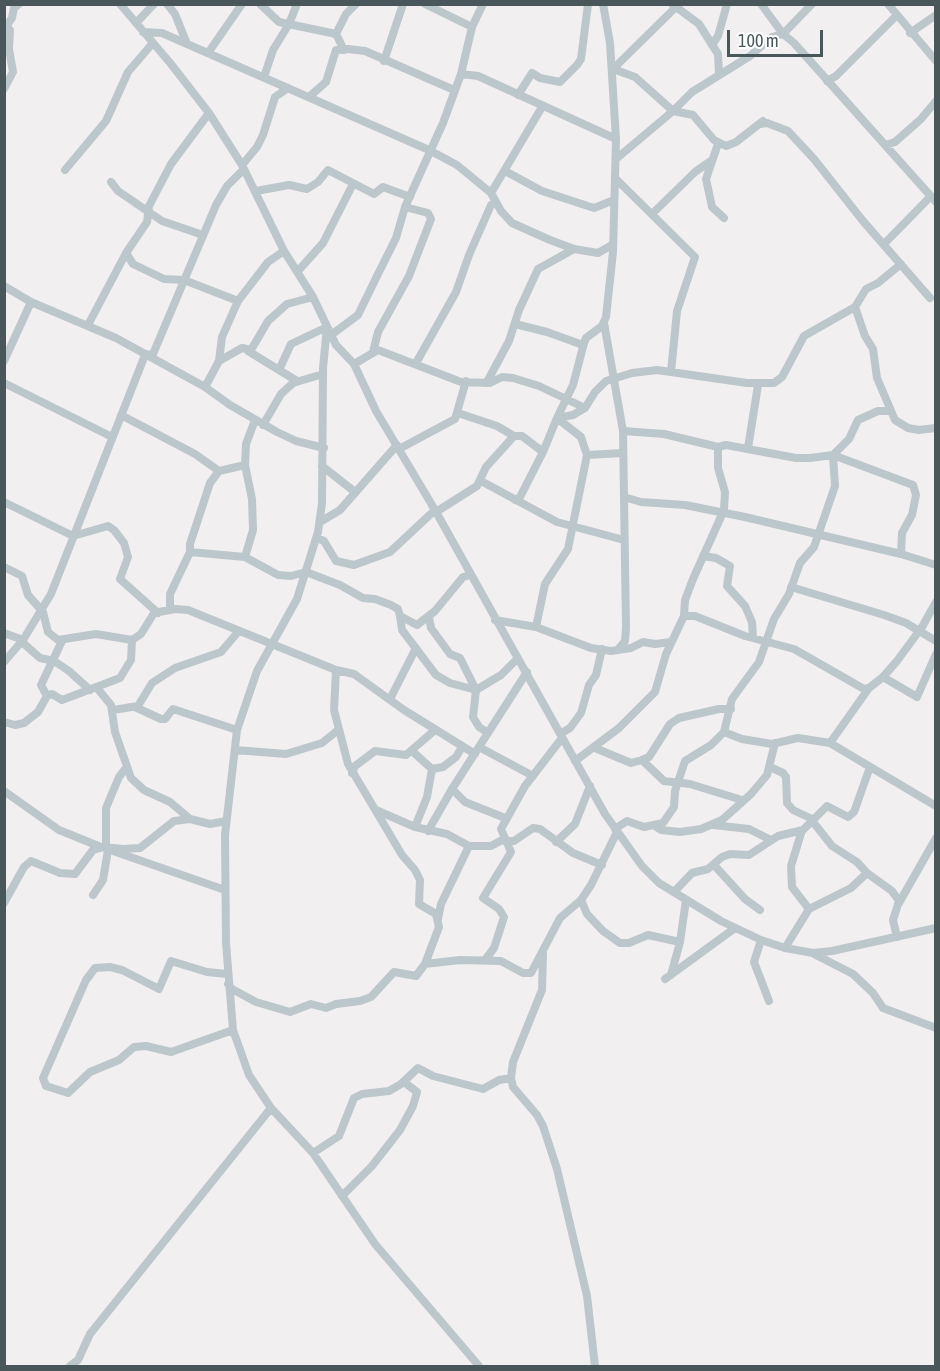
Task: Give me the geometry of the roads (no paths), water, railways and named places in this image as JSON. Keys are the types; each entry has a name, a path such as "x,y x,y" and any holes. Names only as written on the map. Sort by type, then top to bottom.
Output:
{"street":[{"path":"4,89 12,72 6,24 12,18 14,8 19,4"},
{"path":"120,4 209,113 243,167 284,251 313,297 331,335 354,364 376,411 436,511 575,761 616,830 651,876 686,900 735,928 760,940 785,948 813,953 848,949 936,928"},
{"path":"136,23 154,4"},
{"path":"167,4 176,14 186,44"},
{"path":"208,53 242,4"},
{"path":"260,4 279,22 336,34 344,50"},
{"path":"264,77 273,50 289,24 297,4"},
{"path":"336,34 346,14 356,4"},
{"path":"384,61 402,4"},
{"path":"425,4 472,27"},
{"path":"331,335 358,315 396,238 405,207 443,123 454,90 461,79 472,27 483,4"},
{"path":"518,95 532,73 540,78 560,82 577,65 581,59 588,4"},
{"path":"495,620 536,627 591,648 611,651 620,647 625,641 623,431 604,323 612,245 616,139 613,69 603,4"},
{"path":"712,45 718,36 727,4"},
{"path":"761,4 783,34 933,199 884,244"},
{"path":"616,159 692,92 750,57 772,37 783,34 812,4"},
{"path":"888,4 910,33 936,61"},
{"path":"613,69 675,5 699,24 720,60 719,74"},
{"path":"827,81 836,76 897,15"},
{"path":"910,33 936,15"},
{"path":"143,32 162,33 429,150 457,165 491,193 495,203 512,223 574,249 598,253 612,245"},
{"path":"65,170 106,121 128,72 152,44"},
{"path":"309,96 326,82 336,50 365,51 454,90"},
{"path":"613,69 635,77 673,111 693,115 718,144 726,146 736,142 760,124 773,120 814,159 930,298"},
{"path":"461,74 478,76 616,139"},
{"path":"145,356 153,354 203,235 227,186 257,147 275,97 288,88"},
{"path":"886,145 894,142 921,119 936,101"},
{"path":"491,193 542,107"},
{"path":"88,324 150,213 148,206 171,164 209,113"},
{"path":"718,144 706,179 711,207 724,218"},
{"path":"652,214 695,172 712,160"},
{"path":"256,191 289,185 307,189 318,182 328,170 374,194 383,187 410,197"},
{"path":"505,171 542,191 594,208 614,200"},
{"path":"615,178 695,260 677,311 671,372"},
{"path":"111,182 118,191 150,213 203,235"},
{"path":"298,271 323,243 353,184"},
{"path":"416,363 456,292 469,255 491,205 495,203"},
{"path":"373,352 378,332 409,276 431,219 428,213 405,207"},
{"path":"487,382 538,269 574,249"},
{"path":"205,387 219,361 222,337 238,301 268,262 284,251"},
{"path":"126,253 133,264 164,279 184,280 238,301"},
{"path":"557,418 573,415 585,408 600,385 614,378 657,370 758,385 778,380 804,336 855,307 866,288 878,283 901,264"},
{"path":"4,286 32,302 88,324 205,387 259,423 296,441 324,448"},
{"path":"248,351 268,321 287,304 313,297"},
{"path":"4,361 32,302"},
{"path":"855,307 865,336 873,349 877,378 895,420 908,428 936,428"},
{"path":"515,500 520,497 543,452 564,399 573,385 586,338 604,323"},
{"path":"515,324 583,345"},
{"path":"279,370 291,344 327,327"},
{"path":"327,327 322,374 324,448 317,538 289,617 252,681 237,730 226,821 225,890 227,974 233,1030 249,1076 272,1108 313,1153 375,1244 479,1366"},
{"path":"219,361 242,348 297,381"},
{"path":"354,364 378,350 447,377 465,381 487,382 502,377 513,378 585,408"},
{"path":"4,662 23,641 43,612 145,356"},
{"path":"245,557 253,530 253,512 245,465 246,444 281,394 297,381 322,374"},
{"path":"320,522 334,515 398,447 455,419 465,381"},
{"path":"4,383 112,437"},
{"path":"748,448 758,385"},
{"path":"833,455 849,439 858,420 878,411 890,411"},
{"path":"458,413 497,426 514,436 522,436 543,452"},
{"path":"122,415 195,454 219,471"},
{"path":"536,627 545,584 568,549 587,455 581,437 557,418"},
{"path":"623,431 664,434 718,447 726,445 748,448 796,458 833,455 912,485 916,495 912,515 902,533 902,554"},
{"path":"317,538 324,541 336,561 354,565 390,552 436,511 481,481 486,467 514,436"},
{"path":"575,761 595,748 644,706 655,692 671,642 684,616 685,600 722,514 725,492 718,468 718,447"},
{"path":"587,455 623,453"},
{"path":"531,973 560,918 581,900 602,865 616,830 627,821 644,827 655,826 667,820 674,807 678,783 689,756 711,745 724,732 737,691 759,662 774,619 791,588 800,564 814,547 816,535 836,486 833,455"},
{"path":"170,609 170,594 190,552 190,544 210,483 219,471 245,465"},
{"path":"322,466 355,492"},
{"path":"481,481 557,522 624,540"},
{"path":"624,497 641,502 685,505 902,554 936,565"},
{"path":"4,502 73,536 108,526 114,530 122,539 128,557 120,579 158,612"},
{"path":"190,552 245,557 278,575 291,576 306,572 340,585 363,598 375,599 391,605 398,609 402,630 436,675 450,683 476,690 501,675 518,658"},
{"path":"703,556 716,558 730,566 727,586 745,606 752,622 753,638"},
{"path":"4,567 22,576 28,595 43,612 48,632 62,641 96,634 132,640 141,634 150,616 170,609 188,610 336,670 354,674 462,747 477,751 533,776"},
{"path":"400,616 417,625 429,617 463,577 470,575"},
{"path":"791,588 858,605 906,623 936,640"},
{"path":"830,744 869,688 883,677 919,631 936,602"},
{"path":"684,616 695,616 753,638 794,649 860,687 869,688"},
{"path":"429,617 431,628 450,654 460,658 476,690 473,717 479,727 488,733"},
{"path":"113,710 138,706 153,683 175,668 221,652 238,632"},
{"path":"4,633 23,641 40,658 54,661 94,689 113,710 116,732 126,768 136,784 170,802 190,819"},
{"path":"4,722 15,725 24,723 38,712 47,696 52,694 62,700 116,681 124,674 133,654 132,640"},
{"path":"47,696 41,685 62,641"},
{"path":"620,647 631,648 643,642 656,644 671,642"},
{"path":"390,699 407,671 416,648"},
{"path":"485,960 494,948 504,914 484,900 483,895 511,852 501,829 505,818 561,736 581,713 589,685 596,675 602,649"},
{"path":"883,677 917,697 936,654"},
{"path":"336,670 334,710 352,772 420,880 419,904 436,914 438,923"},
{"path":"428,831 452,789 527,672"},
{"path":"135,707 161,719 165,719 174,709 237,730"},
{"path":"595,748 631,763 642,760 649,757 670,724 679,718 719,709 731,709"},
{"path":"235,750 286,754 322,743 338,730"},
{"path":"352,772 375,751 406,755 435,730"},
{"path":"724,732 742,739 775,743 798,738 830,744 936,806"},
{"path":"655,826 661,830 680,832 712,824 722,819 759,786 770,767 775,743"},
{"path":"432,769 443,767 456,757 462,747"},
{"path":"412,751 432,769"},
{"path":"642,760 664,780 690,784 742,800"},
{"path":"770,767 783,773 786,777 787,802 792,810 813,822 832,846 857,862 867,873 892,891 899,901 898,905"},
{"path":"93,895 103,880 106,808 126,768"},
{"path":"674,892 692,873 708,869 730,854 749,855 771,840 802,830 813,822 827,806 848,817 854,812 870,768"},
{"path":"414,827 427,797 432,769"},
{"path":"556,842 575,824 590,786"},
{"path":"452,789 465,802 505,818"},
{"path":"4,792 59,830 225,890"},
{"path":"374,810 414,827 447,834 469,846 491,846 504,840 514,841 533,828 540,829 573,853 602,865"},
{"path":"4,903 24,867 31,861 60,873 75,874 89,852 105,848 140,848 174,821 190,819 210,824 226,821"},
{"path":"712,824 749,829 771,840"},
{"path":"802,830 791,866 792,886 808,909"},
{"path":"897,937 893,920 898,905 905,888 936,838"},
{"path":"228,983 232,989 256,1002 290,1012 311,1004 326,1008 371,997 394,972 416,976 425,964 437,935 441,904 469,846"},
{"path":"714,865 745,899 760,910"},
{"path":"785,948 808,909 851,888 867,873"},
{"path":"581,900 587,914 603,931 620,943 648,935 680,942"},
{"path":"686,900 680,942 668,977 735,928"},
{"path":"760,940 754,962 769,1001"},
{"path":"543,952 544,982 513,1062 511,1078 513,1087 537,1115 543,1126 557,1169 587,1296 595,1366"},
{"path":"813,953 853,974 873,993 882,1008 936,1028"},
{"path":"425,964 485,960 507,963 523,973 531,973 544,982"},
{"path":"227,974 207,972 171,961 159,989 122,970 110,967 95,968 86,980 43,1078 46,1086 68,1093 90,1072 119,1060 134,1047 146,1046 171,1052 233,1030"},
{"path":"313,1153 339,1136 352,1102 358,1095 389,1091 404,1082 418,1068 433,1076 483,1089 499,1080 511,1078"},
{"path":"342,1196 372,1166 400,1130 413,1106 417,1092 404,1082"},
{"path":"70,1366 78,1360 90,1334 272,1108"}]}
